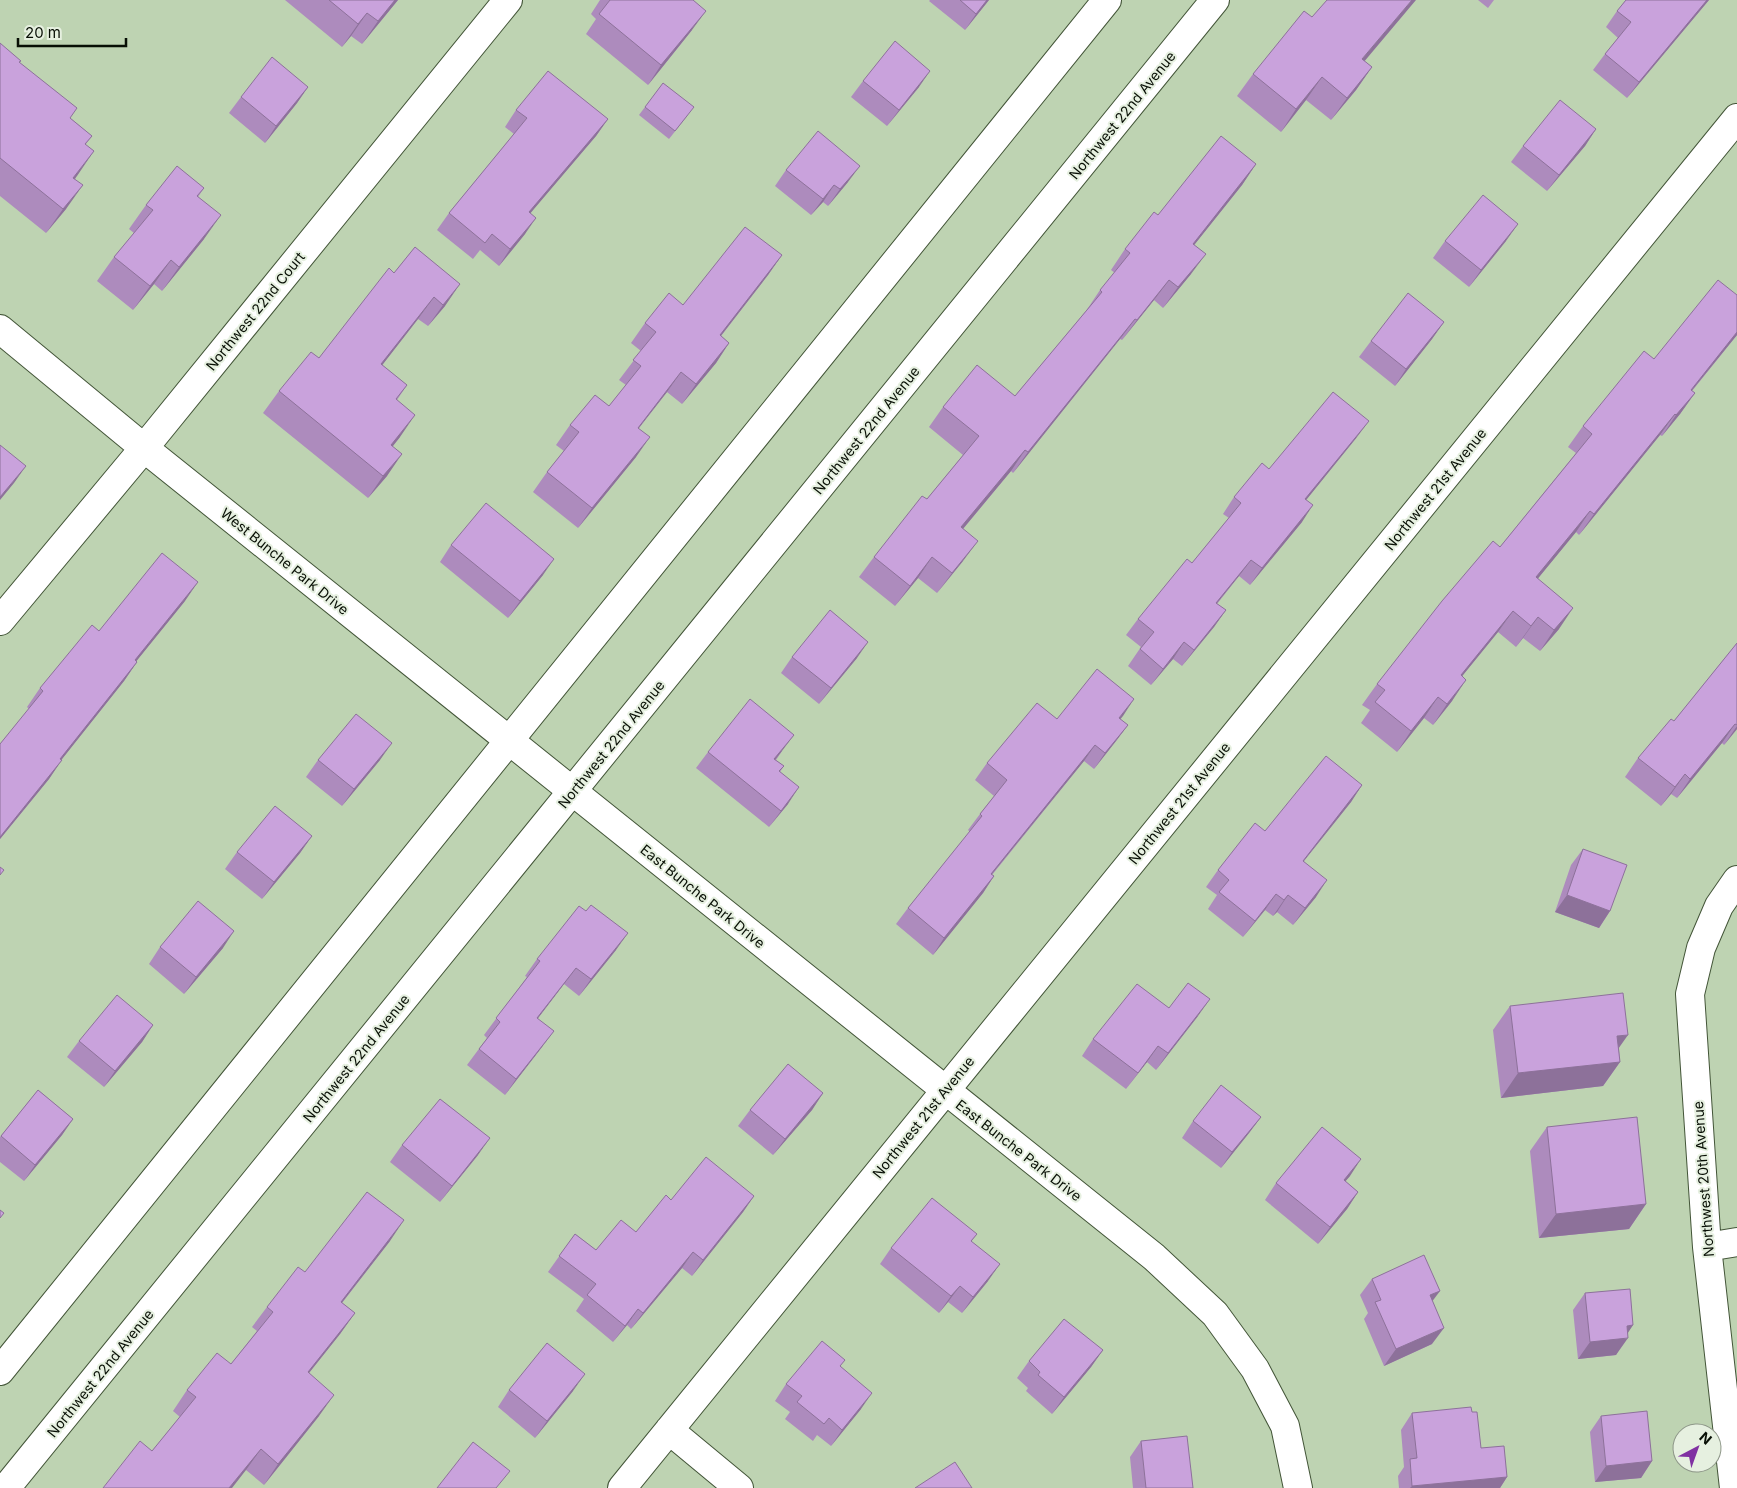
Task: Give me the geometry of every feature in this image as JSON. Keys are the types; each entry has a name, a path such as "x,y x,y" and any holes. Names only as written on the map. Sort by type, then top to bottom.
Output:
{"street":[{"name":"Northwest 22nd Court","path":"0,621 144,448 508,0"},
{"path":"0,1371 1107,0"},
{"name":"Northwest 22nd Avenue","path":"6,1488 1215,0"},
{"name":"Northwest 21st Avenue","path":"622,1488 1737,118"},
{"name":"West Bunche Park Drive","path":"0,329 144,448 572,792"},
{"name":"East Bunche Park Drive","path":"572,792 1154,1257 1216,1314 1255,1369 1285,1426 1298,1488"},
{"name":"Northwest 20th Avenue","path":"1734,1488 1707,1246 1690,994 1701,948 1719,906 1737,880"},
{"path":"1707,1246 1737,1242"},
{"path":"669,1430 739,1488"}],"building":[{"path":"329,0 395,0 378,21 367,13 358,24"},
{"path":"610,0 693,0 706,11 661,65 599,14"},
{"path":"960,0 987,0 976,14"},
{"path":"1327,0 1412,0 1362,59 1372,67 1347,98 1322,77 1296,109 1253,74 1304,11 1312,17"},
{"path":"1626,0 1707,0 1639,82 1605,54 1631,22 1617,11"},
{"path":"895,41 930,71 899,110 863,81"},
{"path":"0,43 21,61 19,62 77,108 70,118 92,136 85,144 94,151 73,178 83,185 63,209 0,158"},
{"path":"272,57 308,87 276,126 241,97"},
{"path":"548,71 608,119 529,212 536,218 510,249 492,234 485,243 449,213 527,118 516,110"},
{"path":"663,83 694,107 675,131 645,107"},
{"path":"1560,100 1596,129 1559,175 1523,146"},
{"path":"818,131 860,166 840,189 834,185 823,199 786,170"},
{"path":"1221,136 1256,164 1193,244 1206,254 1178,287 1169,280 1137,320 1135,319 1028,452 1025,450 961,527 978,541 952,573 932,557 910,586 874,557 922,496 927,499 979,436 943,407 977,365 1015,396 1102,292 1100,290 1130,253 1125,249 1154,212 1158,215"},
{"path":"177,166 204,188 197,196 221,215 179,267 171,260 150,286 114,257 153,210 146,205"},
{"path":"1483,195 1518,224 1481,270 1445,241"},
{"path":"745,227 782,255 720,335 729,343 696,384 681,372 638,428 650,437 592,508 547,472 579,432 570,425 595,395 609,406 641,366 633,360 656,332 645,323 669,293 683,305"},
{"path":"415,247 460,284 443,305 434,297 381,364 407,385 396,399 415,415 391,445 402,454 383,476 279,391 311,352 319,358 389,268 394,273"},
{"path":"1718,280 1737,295 1737,332 1691,390 1695,393 1675,414 1594,514 1590,511 1536,577 1573,608 1554,630 1538,617 1531,626 1513,611 1461,675 1466,680 1447,704 1438,697 1411,731 1375,702 1385,690 1377,684 1442,601 1493,541 1500,547 1592,434 1583,426 1644,351 1654,359"},
{"path":"1408,293 1444,322 1406,369 1371,341"},
{"path":"1333,392 1369,421 1305,499 1313,505 1262,568 1251,560 1216,603 1226,610 1194,650 1184,642 1163,669 1140,649 1154,632 1138,619 1187,559 1192,563 1241,503 1234,497 1262,463 1269,469"},
{"path":"0,445 26,466 0,497"},
{"path":"486,503 554,559 520,601 451,545"},
{"path":"162,553 198,582 135,660 137,662 0,837 0,744 43,691 40,688 92,625 99,631"},
{"path":"830,610 868,642 831,688 792,657"},
{"path":"1737,643 1737,725 1735,724 1690,779 1685,774 1675,787 1638,758 1671,719 1674,721"},
{"path":"1097,669 1134,699 1119,718 1128,725 1105,753 1095,745 991,874 994,876 944,938 908,908 982,816 980,814 1007,780 987,763 1037,703 1057,719"},
{"path":"750,699 794,735 774,759 784,766 779,771 799,787 781,811 708,752"},
{"path":"356,714 392,743 354,789 318,760"},
{"path":"1326,756 1362,785 1303,861 1327,880 1305,908 1288,895 1284,900 1276,894 1255,921 1219,892 1229,880 1218,870 1255,823 1265,831"},
{"path":"275,806 312,836 274,882 237,852"},
{"path":"1583,849 1627,865 1610,911 1567,895"},
{"path":"0,867 4,870 0,875"},
{"path":"198,901 234,931 196,977 160,947"},
{"path":"591,905 628,933 591,979 576,968 537,1018 554,1031 516,1079 479,1049 500,1022 496,1018 540,961 537,959 579,906 586,911"},
{"path":"1188,983 1210,999 1168,1053 1158,1046 1138,1073 1093,1039 1137,984 1169,1008"},
{"path":"1623,993 1628,1035 1617,1036 1620,1062 1518,1073 1510,1006"},
{"path":"117,995 153,1025 115,1071 79,1041"},
{"path":"788,1064 823,1093 785,1139 750,1110"},
{"path":"1221,1085 1261,1117 1232,1152 1193,1121"},
{"path":"38,1090 73,1119 35,1165 1,1136"},
{"path":"440,1099 490,1138 452,1186 402,1145"},
{"path":"1637,1117 1646,1204 1556,1214 1547,1127"},
{"path":"1322,1127 1361,1159 1344,1180 1358,1192 1330,1227 1276,1183"},
{"path":"706,1157 754,1196 703,1260 693,1252 643,1313 638,1309 625,1326 587,1295 596,1284 559,1256 575,1234 596,1250 621,1220 636,1232 666,1195 671,1200"},
{"path":"367,1192 404,1220 341,1302 355,1313 308,1372 334,1395 278,1464 261,1449 229,1488 103,1488 140,1441 152,1451 196,1397 187,1390 217,1353 231,1364 273,1312 267,1307 298,1267 305,1272"},
{"path":"932,1198 977,1234 971,1241 1000,1264 973,1297 960,1286 951,1296 891,1248"},
{"path":"0,1210 4,1213 0,1218"},
{"path":"1424,1255 1440,1291 1430,1295 1444,1328 1396,1349 1375,1302 1381,1300 1372,1279"},
{"path":"1630,1289 1633,1325 1627,1326 1628,1338 1590,1342 1585,1293"},
{"path":"1064,1319 1103,1350 1064,1397 1038,1375 1040,1372 1029,1361"},
{"path":"822,1341 845,1360 840,1366 872,1393 842,1430 829,1418 824,1424 797,1402 802,1396 786,1384"},
{"path":"547,1343 585,1374 547,1421 509,1390"},
{"path":"1471,1407 1472,1412 1477,1412 1481,1448 1504,1446 1507,1477 1412,1486 1410,1459 1417,1458 1412,1413"},
{"path":"1647,1411 1652,1461 1606,1466 1601,1416"},
{"path":"1187,1436 1193,1488 1146,1488 1141,1441"},
{"path":"473,1442 510,1471 496,1488 437,1488"},
{"path":"955,1462 972,1488 915,1488"}]}
